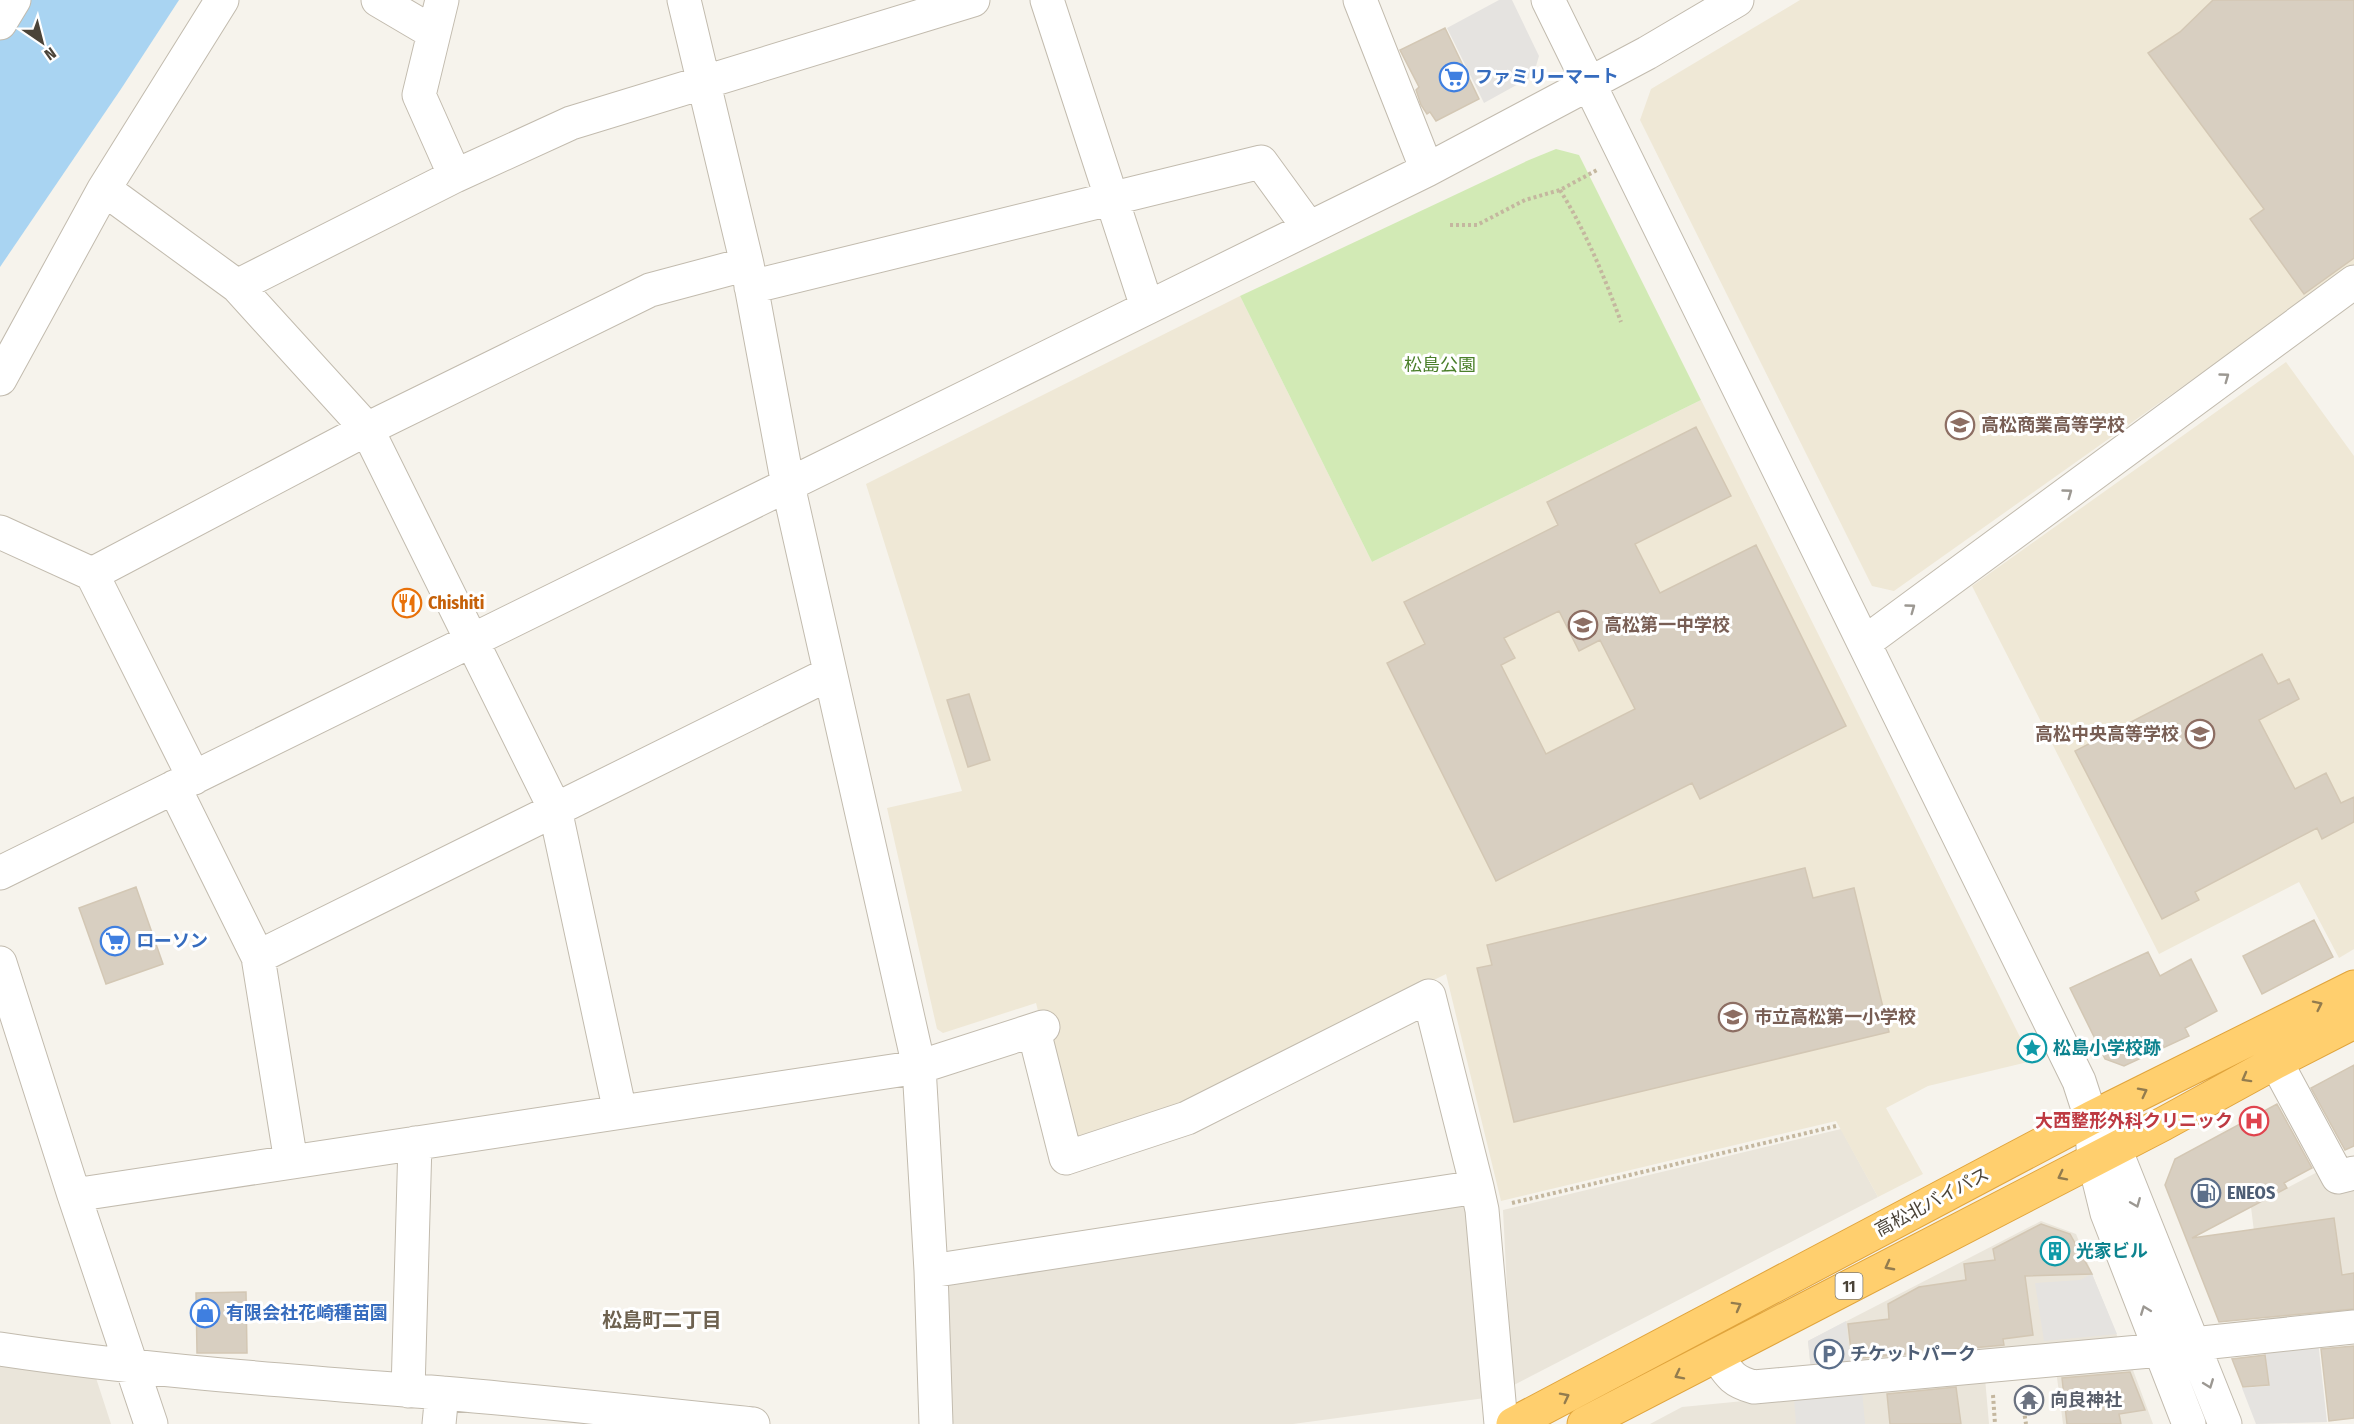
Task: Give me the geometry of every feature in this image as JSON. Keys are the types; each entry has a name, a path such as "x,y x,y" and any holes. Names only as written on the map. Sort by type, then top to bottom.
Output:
{"highway":[{"name":"高松北バイパス","path":"1513,1424 2091,1118 2354,987"},
{"name":"高松北バイパス","path":"1584,1424 2354,1022"}],"street":[{"path":"0,23 14,0"},
{"path":"0,379 104,189 222,0"},
{"path":"378,0 434,33"},
{"path":"442,0 418,96 455,176"},
{"path":"684,0 749,275 788,485 919,1067 931,1271 936,1424"},
{"path":"237,286 455,176 571,123 973,0"},
{"path":"1047,0 1147,307"},
{"path":"1360,0 1427,170"},
{"path":"1548,0 2079,1081 2104,1154 2193,1344 2225,1424"},
{"path":"0,873 1427,170 1589,84 1737,0"},
{"path":"92,574 367,429 650,290 749,275 1112,199 1261,162 1309,228"},
{"path":"104,189 237,286 367,429 555,809 620,1112"},
{"path":"1864,643 2354,282"},
{"path":"0,532 92,574 258,957 291,1162"},
{"path":"258,957 829,674"},
{"path":"0,963 74,1195 151,1424"},
{"path":"74,1195 919,1067 1038,1029 1066,1158 1187,1118 1429,996 1479,1198 1501,1424"},
{"path":"2276,1062 2338,1177 2354,1173"},
{"path":"408,1391 415,1143"},
{"path":"2104,1154 2107,1213 2189,1424"},
{"path":"931,1271 1479,1198"},
{"path":"2193,1344 2354,1328"},
{"path":"0,1349 89,1363 408,1391 440,1409 753,1424"},
{"path":"1717,1356 1739,1383 1754,1387 2161,1350"}],"path":[{"path":"1450,225 1477,225 1525,200 1560,190 1603,167"},
{"path":"1560,190 1575,214 1600,267 1621,322"},
{"path":"1479,1198 1836,1126"}],"shaded area":[{"path":"1499,0 1512,0 1539,56 1533,76 1484,103 1447,28"},
{"name":"高松商業高等学校","path":"1800,0 2354,0 2354,265 1894,591 1872,586 1640,120 1651,89"},
{"path":"1240,296 1372,562 1701,400 2032,1061 1928,1086 1886,1108 1923,1174 1878,1197 1836,1121 1501,1201 1446,974 1166,1113 1072,1144 1036,1003 943,1033 937,1029 887,808 962,791 866,484"},
{"name":"高松中央高等学校","path":"2286,362 2354,456 2354,949 2339,958 2299,882 2159,954 1972,586"},
{"path":"1841,1129 1878,1197 1512,1386 1503,1210"},
{"path":"2327,1167 2354,1179 2354,1312 2265,1322 2251,1207"},
{"path":"1467,1198 1485,1398 1293,1424 954,1424 950,1418 940,1279"},
{"path":"2041,1221 2076,1234 2118,1338 1811,1370 1808,1341"},
{"path":"2092,1274 2117,1334 2044,1341 2035,1283 2080,1280"},
{"name":"チケットパーク","path":"1846,1321 1851,1366 1811,1370 1808,1341"},
{"path":"2318,1341 2327,1422 2256,1424 2242,1388 2269,1386 2264,1348"},
{"path":"2130,1362 2153,1424 2063,1424 2056,1370"},
{"path":"0,1363 96,1378 111,1424 0,1424"},
{"path":"1985,1378 1989,1424 1650,1424 1682,1407"},
{"path":"1862,1391 1865,1424 1796,1424 1794,1398"}],"green space":[{"name":"松島公園","path":"1556,149 1579,155 1701,400 1372,562 1240,296"}],"water":[{"path":"22,0 179,0 0,267 0,34"}],"building":[{"path":"2213,0 2354,0 2354,258 2304,294 2250,219 2264,209 2148,53 2180,32"},
{"path":"1445,28 1479,99 1436,121 1421,105 1416,90 1419,87 1400,50"},
{"path":"1696,427 1731,496 1635,544 1660,593 1756,545 1846,726 1700,799 1692,783 1496,881 1387,663 1425,644 1404,602 1558,525 1547,502","holes":["1559,611 1579,651 1600,640 1635,709 1546,754 1501,665 1515,658 1504,638"]},
{"path":"2262,654 2278,684 2289,679 2299,699 2259,720 2295,789 2326,773 2341,803 2354,797 2354,822 2322,839 2317,828 2195,892 2199,900 2162,919 2075,751"},
{"path":"969,694 990,760 968,767 947,700"},
{"path":"1805,868 1813,898 1854,888 1889,1032 1514,1122 1477,968 1492,965 1487,945"},
{"path":"136,887 163,964 106,984 79,908"},
{"path":"2314,920 2333,957 2262,994 2243,956"},
{"path":"2148,952 2160,976 2191,959 2217,1011 2185,1028 2189,1036 2124,1066 2105,1059 2070,988"},
{"path":"2354,1065 2354,1146 2345,1150 2311,1088"},
{"path":"2277,1104 2312,1168 2284,1183 2287,1188 2192,1238 2334,1218 2342,1275 2354,1273 2354,1309 2219,1322 2165,1185 2175,1159"},
{"path":"2041,1224 2070,1234 2092,1274 2025,1276 2033,1335 2003,1339 2004,1345 1852,1359 1848,1324 1889,1319 1888,1304 1919,1287 1966,1280 1964,1264 1995,1260 1993,1249"},
{"path":"246,1292 247,1353 197,1353 196,1293"},
{"path":"2354,1346 2354,1418 2329,1421 2321,1349"},
{"path":"2265,1355 2269,1385 2243,1387 2232,1359"},
{"path":"2130,1372 2145,1410 2119,1414 2121,1424 2067,1424 2062,1378"},
{"path":"1956,1387 1961,1424 1890,1424 1887,1394"}],"place":[{"name":"ファミリーマート","path":"1454,77"},
{"name":"高松商業高等学校","path":"1960,425"},
{"name":"Chishiti","path":"407,603"},
{"name":"高松第一中学校","path":"1583,625"},
{"name":"高松中央高等学校","path":"2200,734"},
{"name":"ローソン","path":"115,941"},
{"name":"市立高松第一小学校","path":"1733,1017"},
{"name":"松島小学校跡","path":"2032,1048"},
{"name":"大西整形外科クリニック","path":"2254,1121"},
{"name":"ENEOS","path":"2206,1193"},
{"name":"光家ビル","path":"2055,1251"},
{"name":"有限会社花崎種苗園","path":"205,1313"},
{"name":"チケットパーク","path":"1829,1354"},
{"name":"向良神社","path":"2029,1400"}],"district":[{"name":"松島町二丁目","path":"662,1320"}]}
